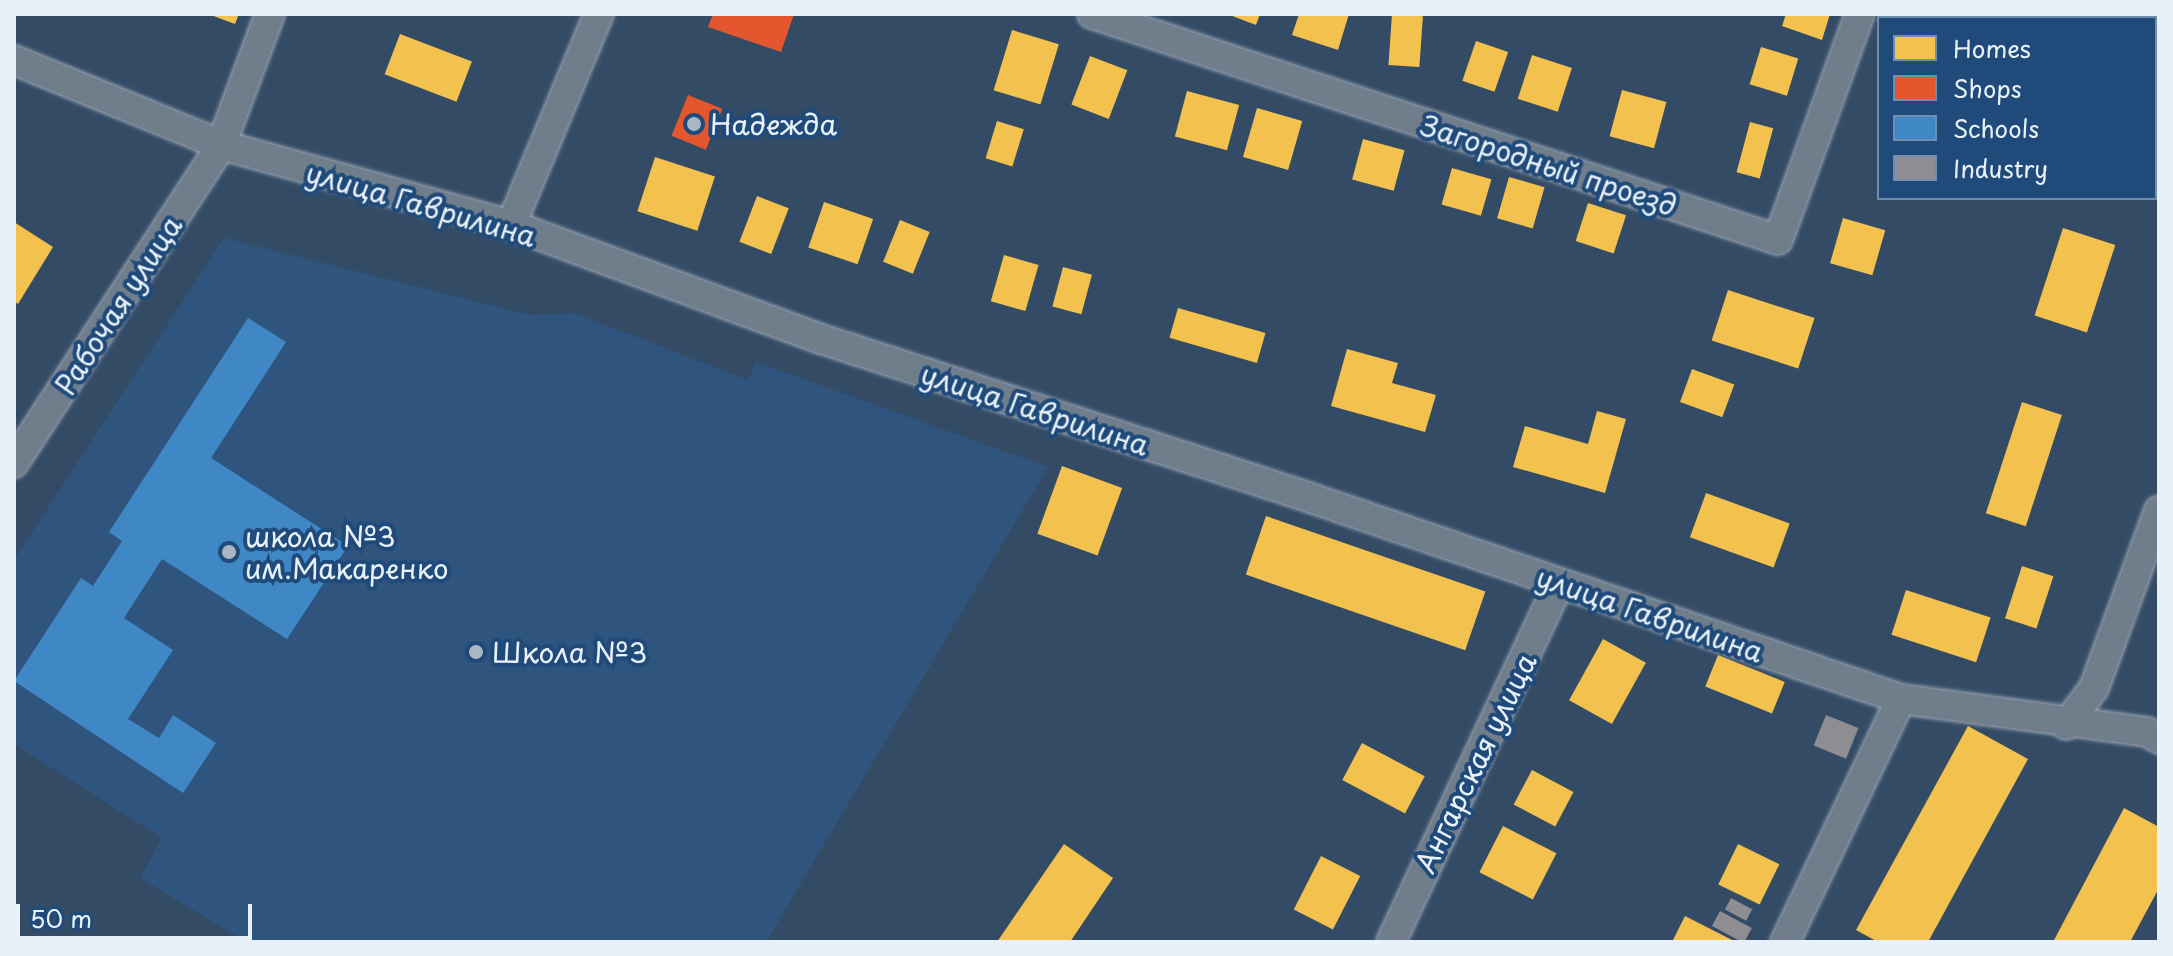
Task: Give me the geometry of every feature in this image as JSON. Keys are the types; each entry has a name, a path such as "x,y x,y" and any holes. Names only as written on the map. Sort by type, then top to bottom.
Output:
{"street":[{"name":"Рабочая улица","path":"14,463 221,145 270,14"},
{"path":"511,225 599,14"},
{"name":"Загородный проезд","path":"1092,14 1778,240 1860,14"},
{"name":"улица Гаврилина","path":"14,60 221,145 511,225 818,338 1901,699 2066,725 2147,732 2159,739"},
{"path":"2066,725 2094,688 2159,510"},
{"name":"Ангарская улица","path":"1391,942 1559,583"},
{"path":"1785,942 1901,699"}],"shaded area":[{"name":"Школа №3","path":"224,238 531,315 574,313 748,380 756,362 1048,467 766,942 247,942 140,878 162,838 14,744 14,560"}],"building: Homes":[{"path":"208,14 239,14 235,24"},
{"path":"1227,14 1260,14 1256,25"},
{"path":"1299,14 1349,14 1338,50 1292,35"},
{"path":"1392,14 1423,16 1419,67 1388,65"},
{"path":"1786,14 1830,14 1822,40 1782,26"},
{"path":"1012,30 1059,44 1040,105 994,90"},
{"path":"400,34 472,62 456,102 385,74"},
{"path":"1476,41 1508,52 1494,92 1462,81"},
{"path":"2157,44 2159,44 2157,87"},
{"path":"1761,47 1798,58 1787,96 1750,84"},
{"path":"1532,55 1572,68 1558,112 1518,99"},
{"path":"1090,56 1127,70 1109,119 1071,105"},
{"path":"1622,90 1666,102 1654,148 1610,136"},
{"path":"1187,91 1239,105 1227,150 1175,136"},
{"path":"1257,108 1302,121 1288,170 1243,157"},
{"path":"997,121 1024,129 1012,166 986,158"},
{"path":"1750,122 1773,128 1760,178 1737,172"},
{"path":"1363,139 1405,150 1394,191 1352,180"},
{"path":"655,157 715,176 697,231 637,211"},
{"path":"1452,168 1491,179 1481,216 1442,205"},
{"path":"1509,177 1545,187 1533,229 1497,218"},
{"path":"757,196 789,208 771,254 739,242"},
{"path":"824,202 873,219 858,264 808,247"},
{"path":"1588,203 1626,215 1614,253 1576,241"},
{"path":"1843,218 1885,230 1872,275 1830,263"},
{"path":"900,220 930,232 913,274 883,262"},
{"path":"14,222 53,247 18,304 14,301"},
{"path":"2063,228 2115,245 2087,332 2035,315"},
{"path":"1004,255 1039,265 1025,311 991,301"},
{"path":"1063,267 1092,275 1081,314 1052,307"},
{"path":"1728,290 1815,318 1798,369 1712,340"},
{"path":"1178,308 1265,333 1257,363 1169,338"},
{"path":"1347,349 1398,363 1392,383 1436,395 1425,432 1331,406"},
{"path":"1692,369 1734,384 1722,417 1680,402"},
{"path":"2022,402 2062,415 2026,526 1986,513"},
{"path":"1597,411 1626,419 1605,493 1513,467 1525,426 1588,444"},
{"path":"1062,466 1122,488 1098,556 1037,534"},
{"path":"1706,493 1790,523 1774,568 1690,537"},
{"path":"1266,516 1485,592 1465,650 1246,575"},
{"path":"2022,566 2053,576 2036,629 2005,618"},
{"path":"1906,590 1991,618 1976,662 1891,635"},
{"path":"1603,639 1646,663 1612,724 1569,700"},
{"path":"1718,655 1785,682 1772,713 1705,687"},
{"path":"1968,726 2028,759 1928,942 1878,942 1856,930"},
{"path":"1362,743 1425,776 1405,813 1342,780"},
{"path":"1532,770 1573,792 1555,827 1514,804"},
{"path":"2124,808 2159,827 2159,888 2130,942 2053,942"},
{"path":"1503,826 1556,853 1533,900 1479,872"},
{"path":"1064,844 1113,878 1070,942 997,942"},
{"path":"1738,844 1779,864 1760,905 1718,884"},
{"path":"1321,856 1360,876 1333,929 1294,909"},
{"path":"1685,916 1736,942 1672,942"}],"building: Shops":[{"path":"713,14 794,14 781,52 708,27"},
{"path":"688,95 722,109 706,150 672,136"}],"building: Schools":[{"name":"школа №3 им.Макаренко","path":"248,318 286,342 211,458 348,546 287,639 162,559 124,618 173,650 128,719 159,738 173,715 216,743 183,793 14,681 81,578 93,586 122,541 109,532"}],"building: Industry":[{"path":"1826,715 1858,728 1846,759 1814,746"},
{"path":"1731,898 1752,909 1746,921 1725,909"},
{"path":"1720,911 1752,928 1742,942 1712,926"}],"place":[{"name":"Надежда","path":"694,124"},
{"name":"школа №3 им.Макаренко","path":"229,552"},
{"name":"Школа №3","path":"476,652"}]}
